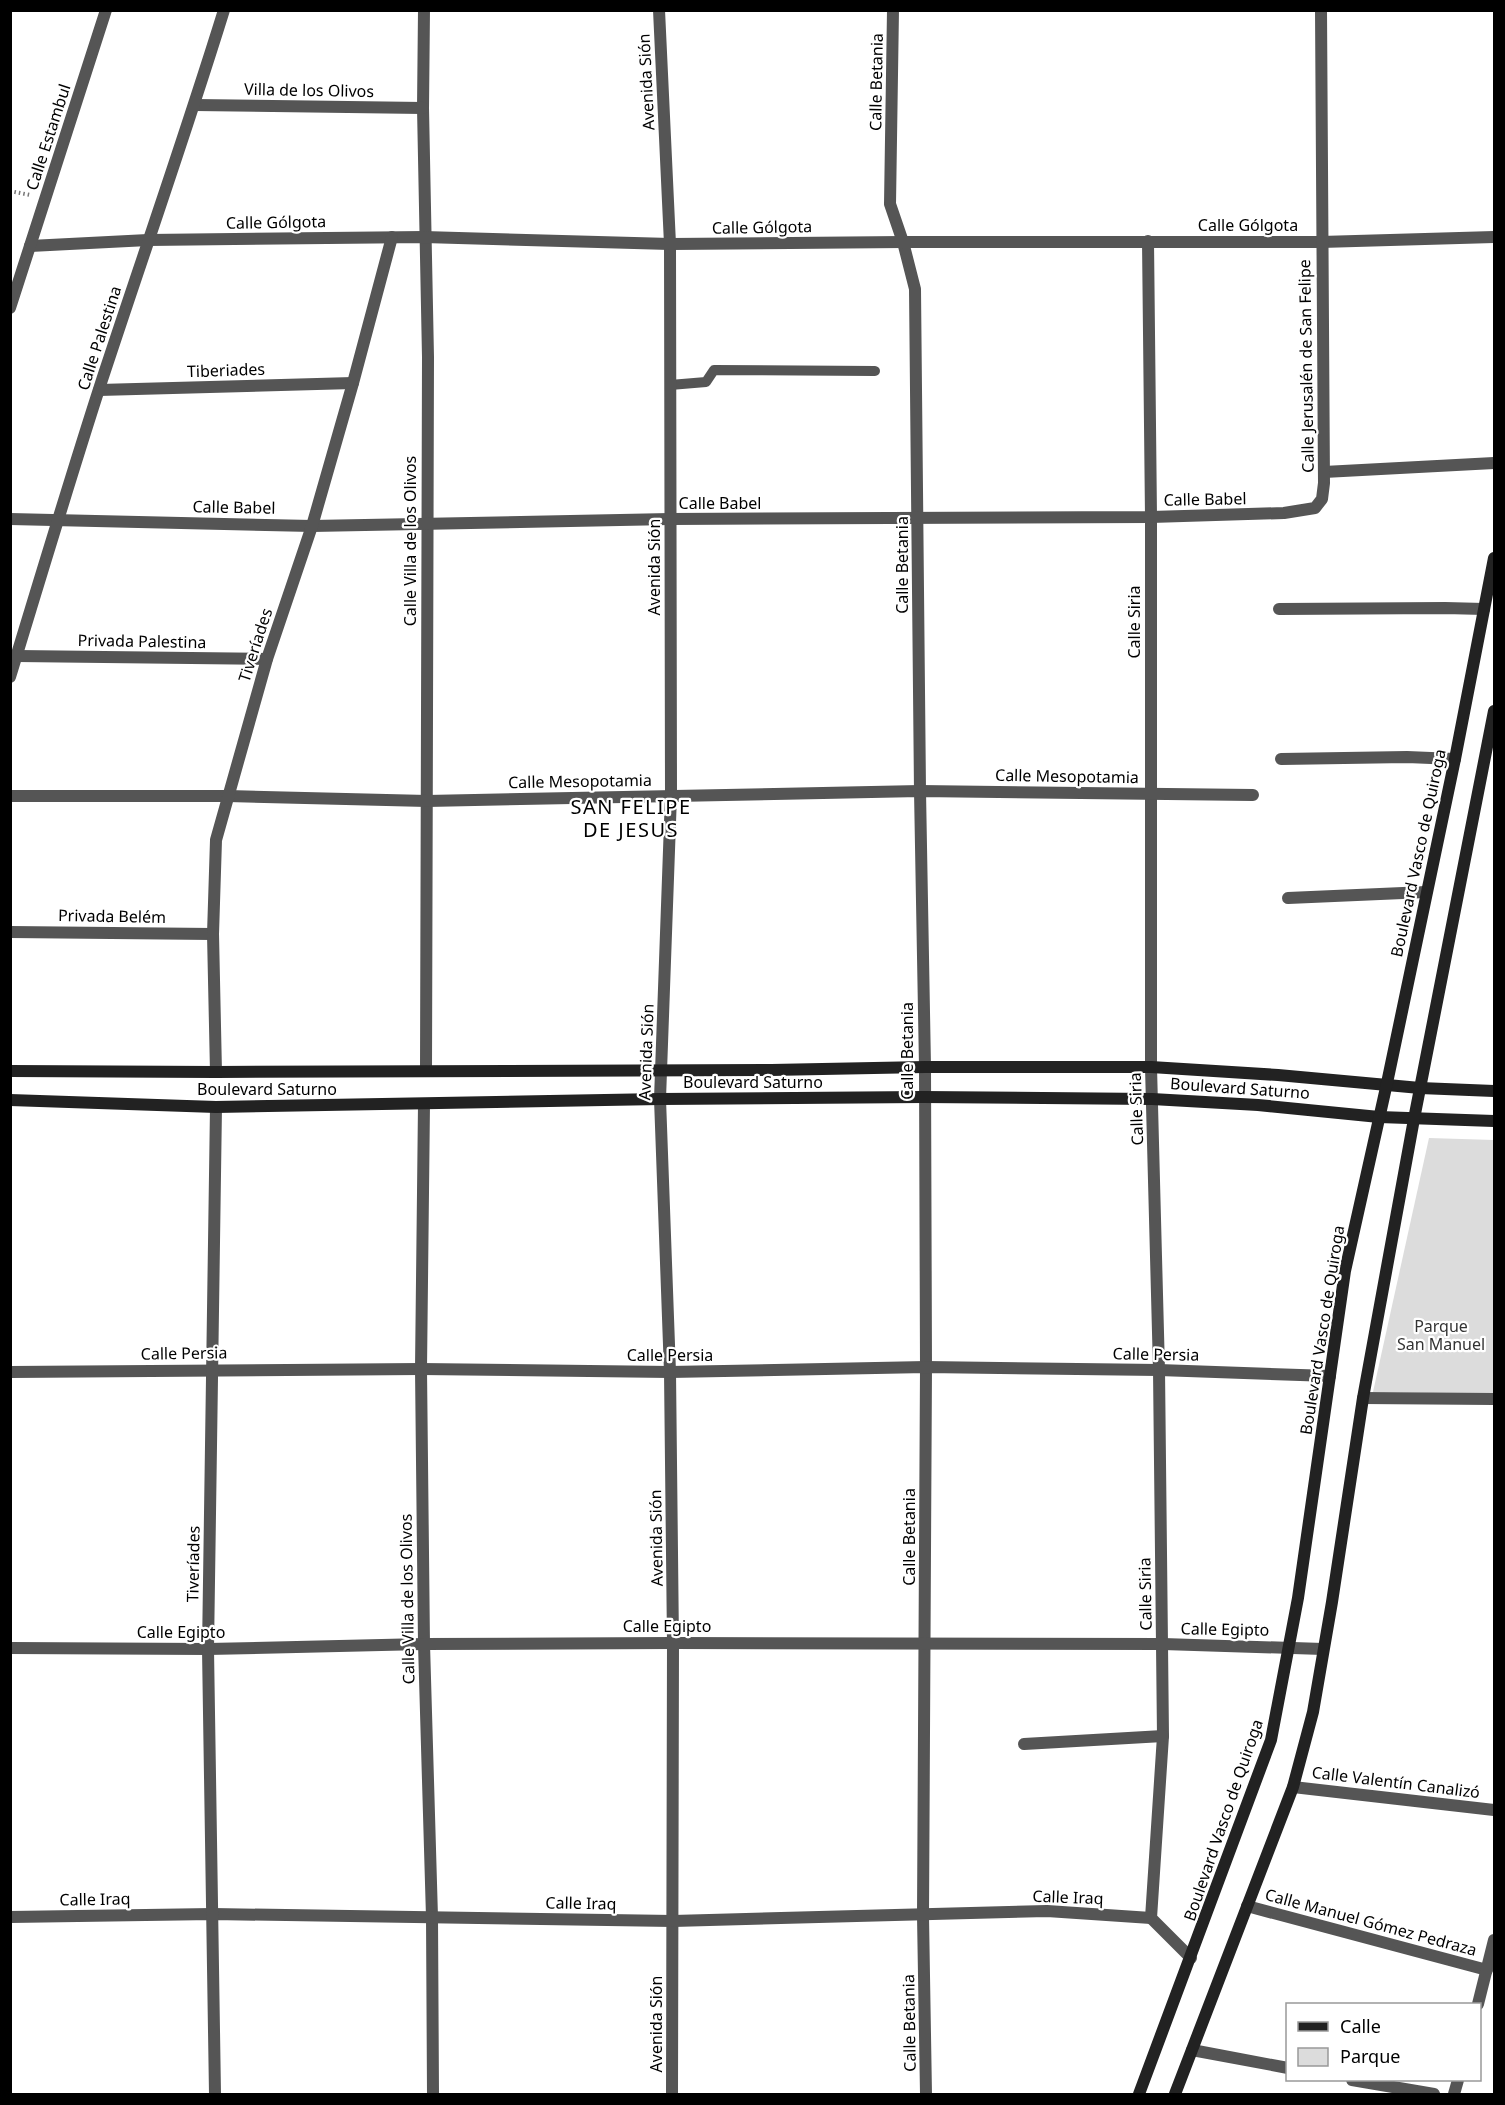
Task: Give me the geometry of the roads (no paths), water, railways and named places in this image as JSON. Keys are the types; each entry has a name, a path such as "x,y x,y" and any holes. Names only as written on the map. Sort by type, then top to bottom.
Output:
{"street":[{"name":"Calle Estambul","path":"10,308 106,10"},
{"name":"Calle Palestina","path":"10,676 57,520 148,240 195,105 224,10"},
{"name":"Calle Villa de los Olivos","path":"424,10 424,237 428,357 426,1071"},
{"name":"Avenida Sión","path":"659,10 670,244 671,795 660,1099 670,1372 674,1643 672,2094"},
{"name":"Calle Betania","path":"894,10 890,204 915,289 919,519 920,791 925,1067 923,1097 926,1367 923,1916 926,2094"},
{"name":"Calle Jerusalén de San Felipe","path":"1319,505 1324,483 1321,10"},
{"name":"Villa de los Olivos","path":"195,105 423,108"},
{"name":"Calle Gólgota","path":"30,246 148,240 393,237 670,244 1321,242 1494,237"},
{"name":"Tiveríades","path":"216,1072 213,934 216,840 267,659 312,526 393,237"},
{"name":"Calle Siria","path":"1148,241 1151,517 1150,1067 1159,1370 1164,1736 1151,1918"},
{"name":"Tiberiades","path":"99,390 353,383"},
{"path":"1324,472 1494,463"},
{"name":"Calle Babel","path":"10,519 312,526 670,519 1151,517 1284,513 1308,510 1319,505"},
{"name":"Boulevard Vasco de Quiroga","path":"1139,2094 1271,1740 1289,1648 1345,1271 1455,759 1494,558"},
{"path":"1279,609 1484,609"},
{"name":"Privada Palestina","path":"17,656 267,659"},
{"path":"1175,2094 1293,1787 1313,1712 1363,1398 1414,1119 1494,711"},
{"path":"1281,759 1407,757 1455,759"},
{"name":"Calle Mesopotamia","path":"10,796 228,796 427,801 920,791 1253,795"},
{"path":"1288,898 1426,892"},
{"name":"Privada Belém","path":"10,932 213,934"},
{"name":"Boulevard Saturno","path":"10,1071 1150,1067 1387,1083 1420,1088 1494,1091"},
{"name":"Boulevard Saturno","path":"10,1100 216,1107 660,1099 923,1097 1152,1099 1258,1105 1379,1117 1494,1121"},
{"name":"Calle Villa de los Olivos","path":"424,1104 420,1369 424,1644 432,1917 433,2094"},
{"name":"Tiveríades","path":"215,2094 208,1649 216,1107"},
{"name":"Calle Persia","path":"10,1372 420,1369 670,1372 926,1367 1159,1370 1330,1376"},
{"path":"1363,1398 1494,1399"},
{"name":"Calle Egipto","path":"10,1648 208,1649 424,1644 674,1643 1163,1644 1323,1649"},
{"path":"1024,1744 1164,1736"},
{"name":"Calle Valentín Canalizó","path":"1293,1787 1494,1810"},
{"name":"Calle Manuel Gómez Pedraza","path":"1247,1906 1487,1970"},
{"name":"Calle Iraq","path":"10,1917 213,1914 673,1921 1047,1911 1151,1918"},
{"path":"1151,1918 1191,1958"},
{"path":"1478,2003 1494,1940"},
{"path":"1192,2050 1286,2068"},
{"path":"1363,2081 1434,2094"}],"lane":[{"path":"670,385 706,382 714,370 875,370"}],"district":[{"name":"SAN FELIPE DE JESUS","path":"631,818"}],"park label":[{"name":"Parque San Manuel","path":"1441,1335"}]}
